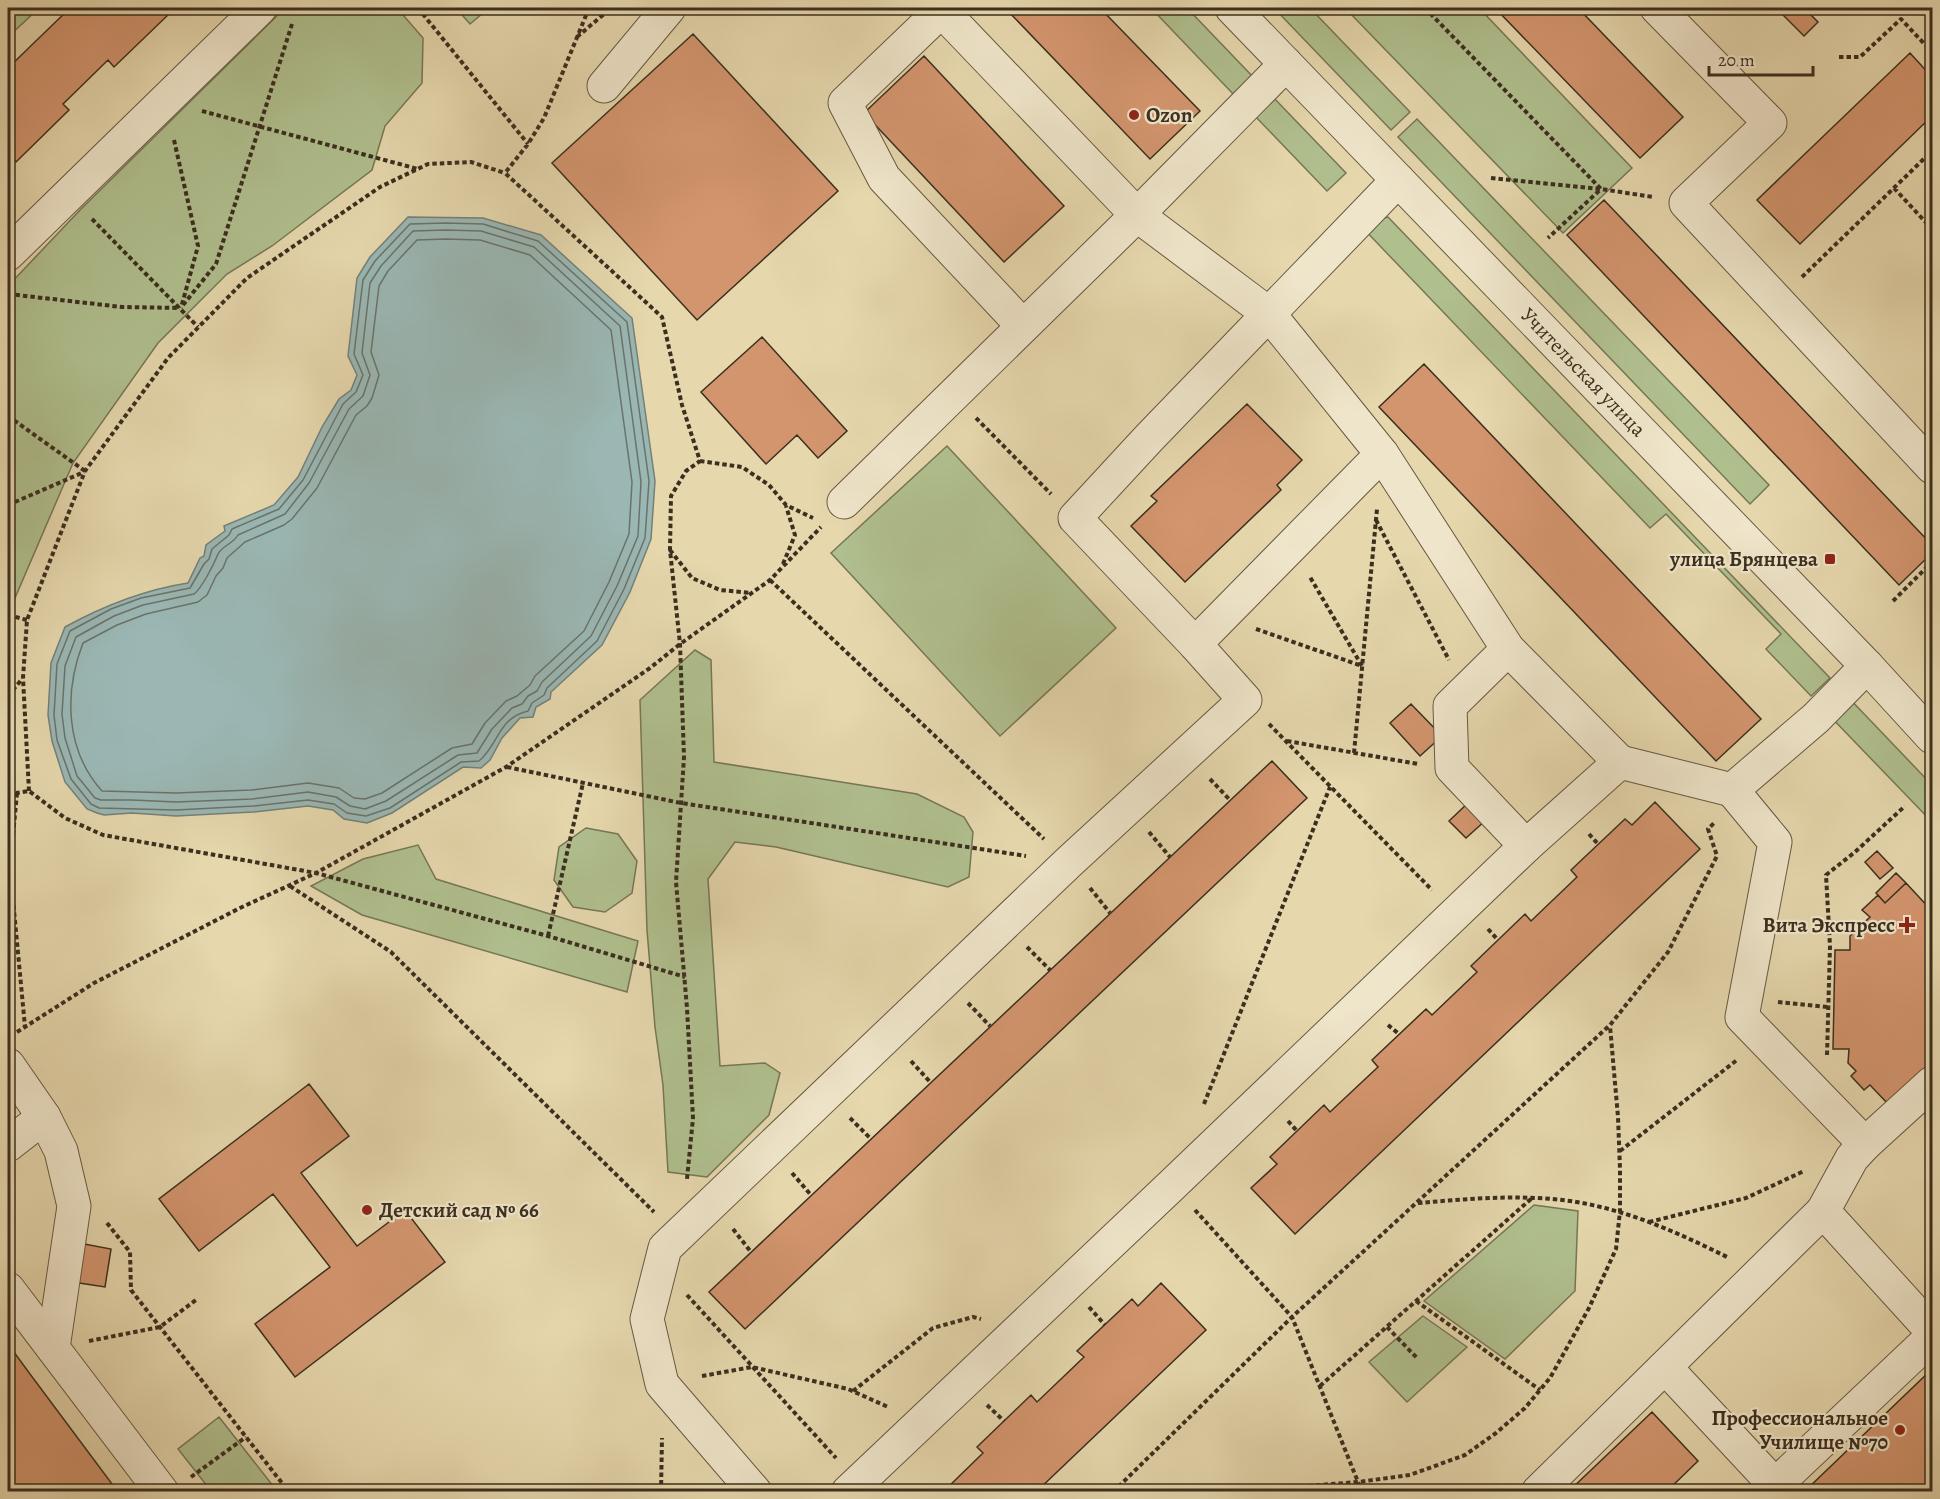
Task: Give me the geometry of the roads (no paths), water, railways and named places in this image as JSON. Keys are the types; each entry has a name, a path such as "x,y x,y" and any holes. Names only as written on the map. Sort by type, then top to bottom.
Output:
{"street":[{"path":"8,254 260,8"},
{"path":"604,86 669,8"},
{"name":"Учительская улица","path":"1232,8 1867,666 1932,737"},
{"path":"1657,8 1770,123 1686,203 1932,467"},
{"path":"1023,326 884,178 845,103 943,9 1137,215 1269,314 1382,454 1509,649 1620,762 1732,790 1775,842 1742,1017 1865,1144"},
{"path":"834,512 1137,215 1286,63"},
{"path":"755,1491 662,1384 647,1319 664,1248 1069,862 1245,700 1196,644 1075,518 1398,180"},
{"path":"1196,644 1382,454"},
{"path":"1509,649 1450,706 1452,768 1526,846"},
{"path":"1732,790 1816,718 1867,666"},
{"path":"853,1487 1455,913 1620,762"},
{"path":"8,1065 44,1117 61,1151 74,1206 53,1348"},
{"path":"1538,1491 1823,1211 1847,1167 1865,1144 1932,1083"},
{"path":"8,1144 44,1117"},
{"path":"1823,1211 1932,1331"},
{"path":"8,1289 53,1348 176,1485"},
{"path":"1665,1367 1772,1488 1932,1336"}],"water":[{"path":"408,217 483,218 541,235 632,318 655,481 651,539 630,592 602,645 551,692 550,699 536,707 533,717 520,718 502,738 490,760 481,768 463,767 392,813 367,823 344,819 333,810 308,806 253,812 176,816 132,813 104,815 87,809 65,782 52,741 48,715 51,663 65,627 125,599 188,583 200,558 204,556 206,545 225,531 224,526 274,505 298,477 322,427 339,399 351,390 357,375 348,356 357,278 370,257"}],"place":[{"name":"Ozon","path":"1134,115"},
{"name":"улица Брянцева","path":"1830,559"},
{"name":"Вита Экспресс","path":"1907,925"},
{"name":"Детский сад № 66","path":"367,1210"},
{"name":"Профессиональное Училище №70","path":"1900,1430"}]}
